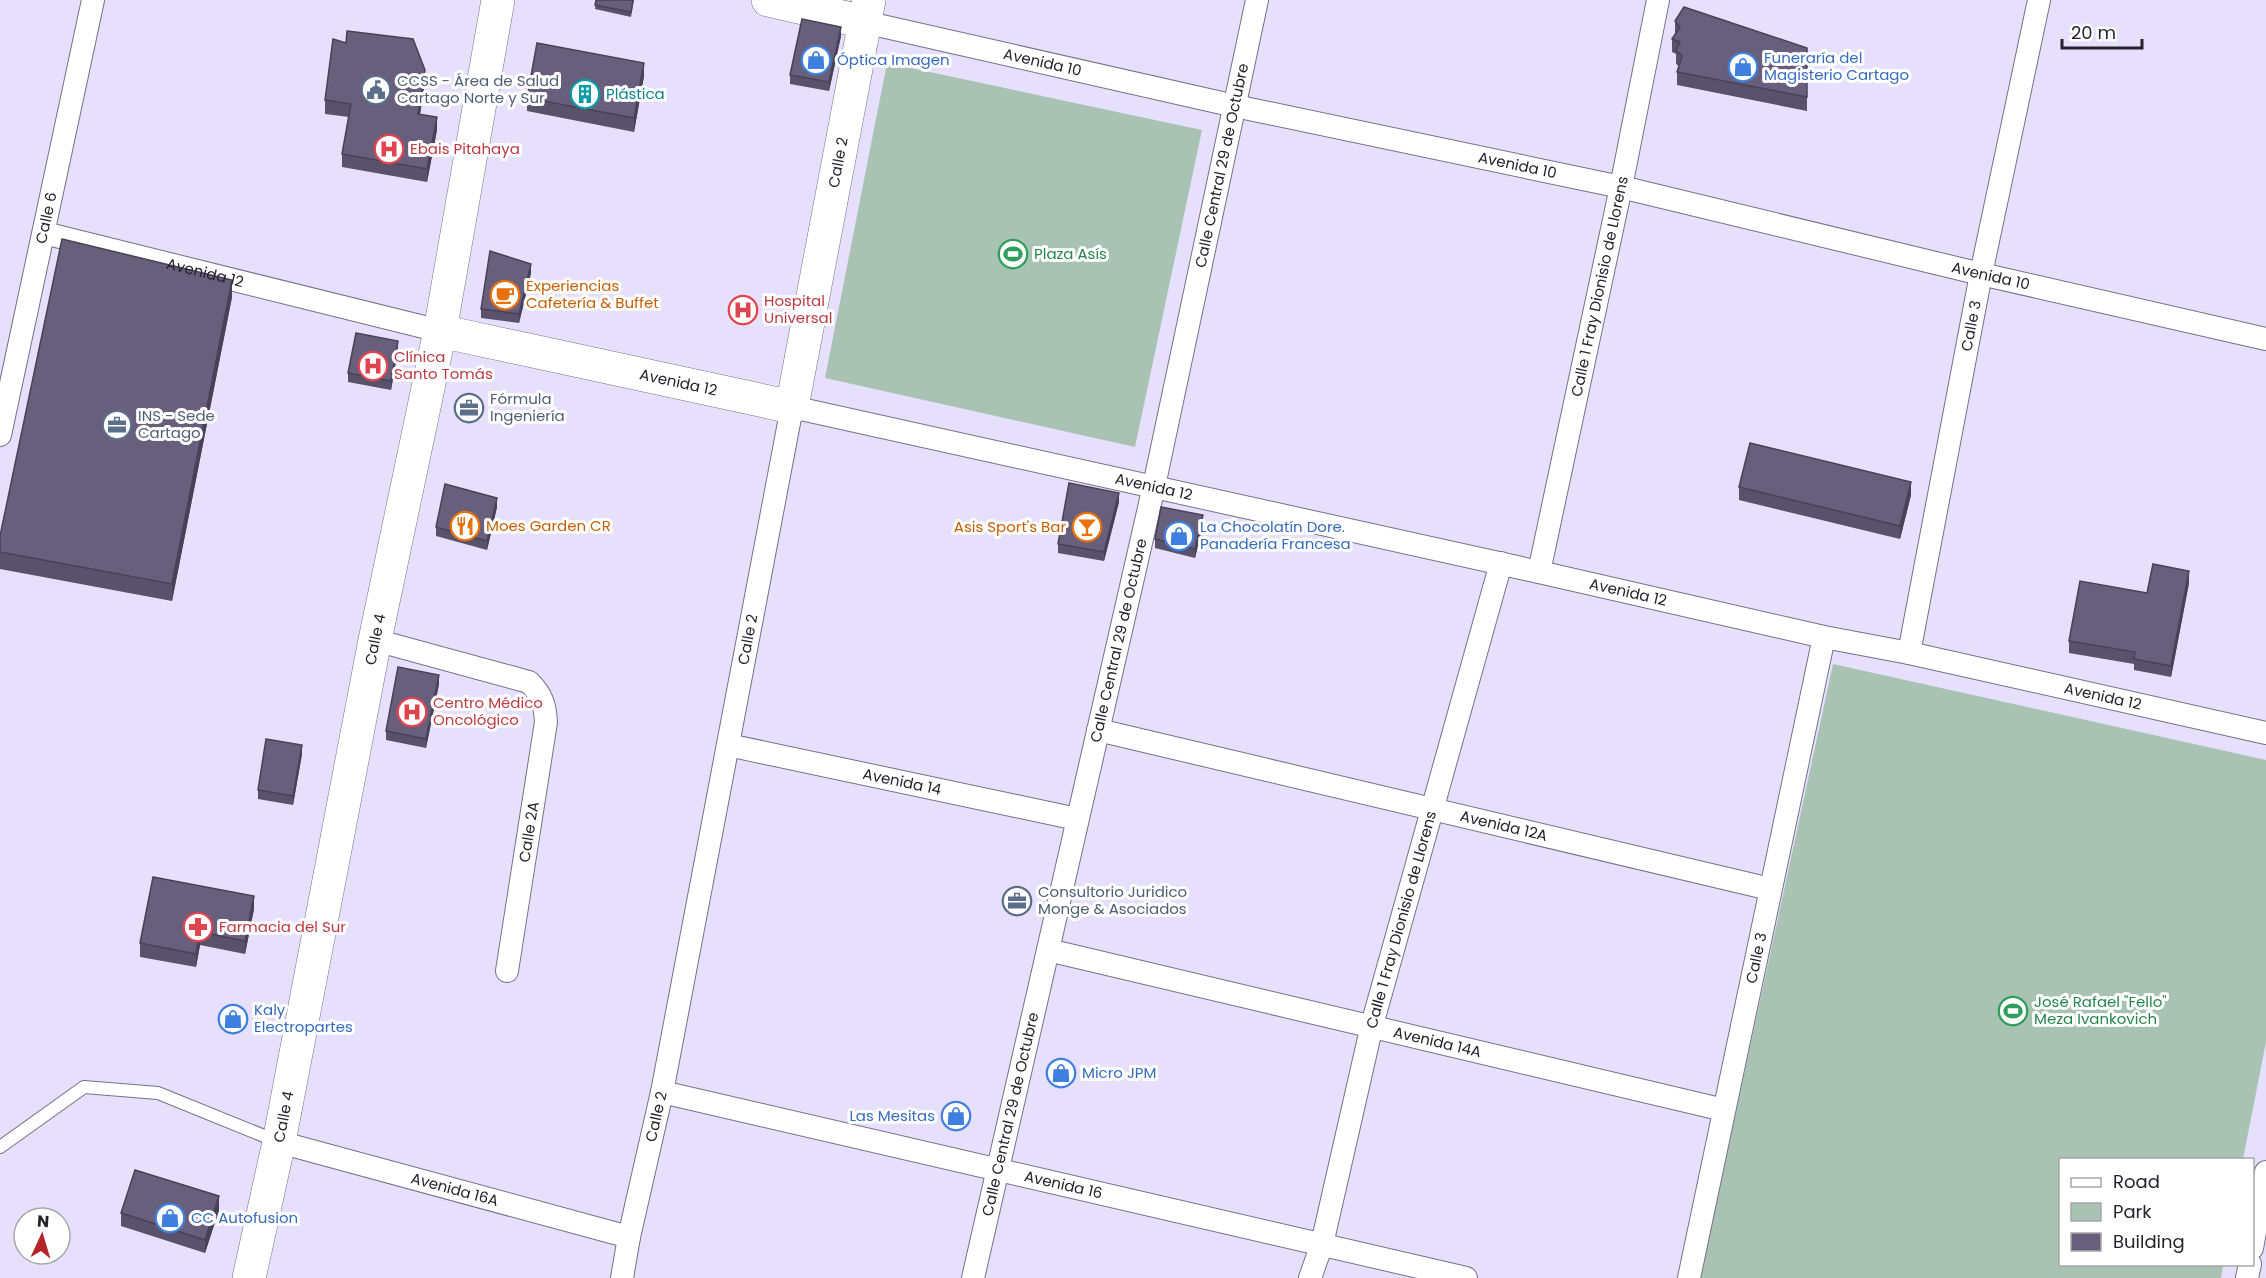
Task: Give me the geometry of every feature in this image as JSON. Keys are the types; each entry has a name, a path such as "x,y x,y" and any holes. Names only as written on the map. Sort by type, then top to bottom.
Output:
{"street":[{"name":"Calle 6","path":"0,435 93,0"},
{"name":"Calle 4","path":"249,1278 279,1142 375,640 440,331 498,0"},
{"name":"Avenida 10","path":"768,0 867,11 1235,106 1621,187 1981,274 2266,339"},
{"name":"Calle Central 29 de Octubre","path":"973,1278 1154,486 1257,0"},
{"name":"Calle 1 Fray Dionisio de Llorens","path":"1539,572 1659,0"},
{"name":"Calle 3","path":"1909,653 1981,274 2038,0"},
{"name":"Calle 2","path":"622,1278 662,1092 867,11"},
{"name":"Avenida 12","path":"44,233 440,331 792,406 1824,637 1909,653 2266,733"},
{"name":"Calle 1 Fray Dionisio de Llorens","path":"1310,1278 1322,1244 1372,1025 1501,563"},
{"name":"Calle 3","path":"1689,1278 1824,637"},
{"name":"Calle 2A","path":"375,640 529,682 540,693 546,708 546,722 507,971"},
{"name":"Avenida 12A","path":"1098,730 1770,889"},
{"name":"Avenida 14","path":"728,745 1077,819"},
{"name":"Avenida 14A","path":"1048,950 1724,1110"},
{"name":"Avenida 16","path":"662,1092 1466,1278"},
{"name":"Avenida 16A","path":"279,1142 629,1237"},
{"path":"2254,1242 2266,1172"}],"lane":[{"path":"0,1147 84,1087 158,1093 279,1142"}],"green space":[{"name":"Plaza Asís","path":"887,63 1202,130 1135,447 825,378"},
{"path":"1833,664 2266,760 2266,1042 2243,1158 2059,1158 2059,1266 2223,1266 2221,1278 1700,1278"}],"building":[{"path":"596,0 633,0 631,12 595,5"},
{"name":"Funeraría del Magisterio Cartago","path":"1684,7 1807,48 1807,97 1677,72 1682,56 1676,50 1680,42 1672,39 1680,27 1675,21"},
{"name":"Óptica Imagen","path":"802,19 841,27 829,82 790,75"},
{"path":"347,31 413,39 425,70 418,114 437,117 427,169 342,154 351,104 325,100 333,39 346,43"},
{"name":"Plástica","path":"537,43 644,63 634,118 527,98"},
{"name":"INS - Sede Cartago","path":"62,239 232,280 172,584 0,552 0,536"},
{"name":"Experiencias Cafetería & Buffet","path":"490,251 531,264 519,314 481,309"},
{"name":"Clínica Santo Tomás","path":"356,333 398,341 391,381 348,373"},
{"path":"1750,443 1911,482 1900,526 1739,487"},
{"name":"Asis Sport's Bar","path":"1069,483 1119,493 1104,552 1058,544"},
{"name":"Moes Garden CR","path":"445,484 497,498 487,541 436,527"},
{"name":"La Chocolatín Dore. Panadería Francesa","path":"1161,507 1203,515 1195,549 1155,539"},
{"path":"2153,564 2189,571 2171,666 2134,659 2135,652 2069,641 2080,581 2147,593"},
{"name":"Centro Médico Oncológico","path":"398,667 439,675 426,739 386,731"},
{"path":"266,739 302,745 293,796 258,790"},
{"name":"Farmacia del Sur","path":"153,877 254,896 245,941 200,932 196,954 140,943"},
{"name":"CC Autofusion","path":"135,1170 219,1196 205,1240 121,1213"}],"place":[{"name":"Óptica Imagen","path":"816,60"},
{"name":"Funeraría del Magisterio Cartago","path":"1743,67"},
{"name":"CCSS - Área de Salud Cartago Norte y Sur","path":"376,90"},
{"name":"Plástica","path":"585,94"},
{"name":"Ebais Pitahaya","path":"389,149"},
{"name":"Plaza Asís","path":"1013,254"},
{"name":"Experiencias Cafetería & Buffet","path":"505,295"},
{"name":"Hospital Universal","path":"743,310"},
{"name":"Clínica Santo Tomás","path":"373,366"},
{"name":"Fórmula Ingeniería","path":"469,408"},
{"name":"INS - Sede Cartago","path":"117,425"},
{"name":"Moes Garden CR","path":"465,526"},
{"name":"Asis Sport's Bar","path":"1087,527"},
{"name":"La Chocolatín Dore. Panadería Francesa","path":"1179,536"},
{"name":"Centro Médico Oncológico","path":"412,712"},
{"name":"Consultorio Juridico Monge & Asociados","path":"1017,901"},
{"name":"Farmacia del Sur","path":"198,927"},
{"name":"José Rafael \"Fello\" Meza Ivankovich","path":"2013,1011"},
{"name":"Kaly Electropartes","path":"233,1019"},
{"name":"Micro JPM","path":"1061,1073"},
{"name":"Las Mesitas","path":"956,1116"},
{"name":"CC Autofusion","path":"170,1218"}]}
